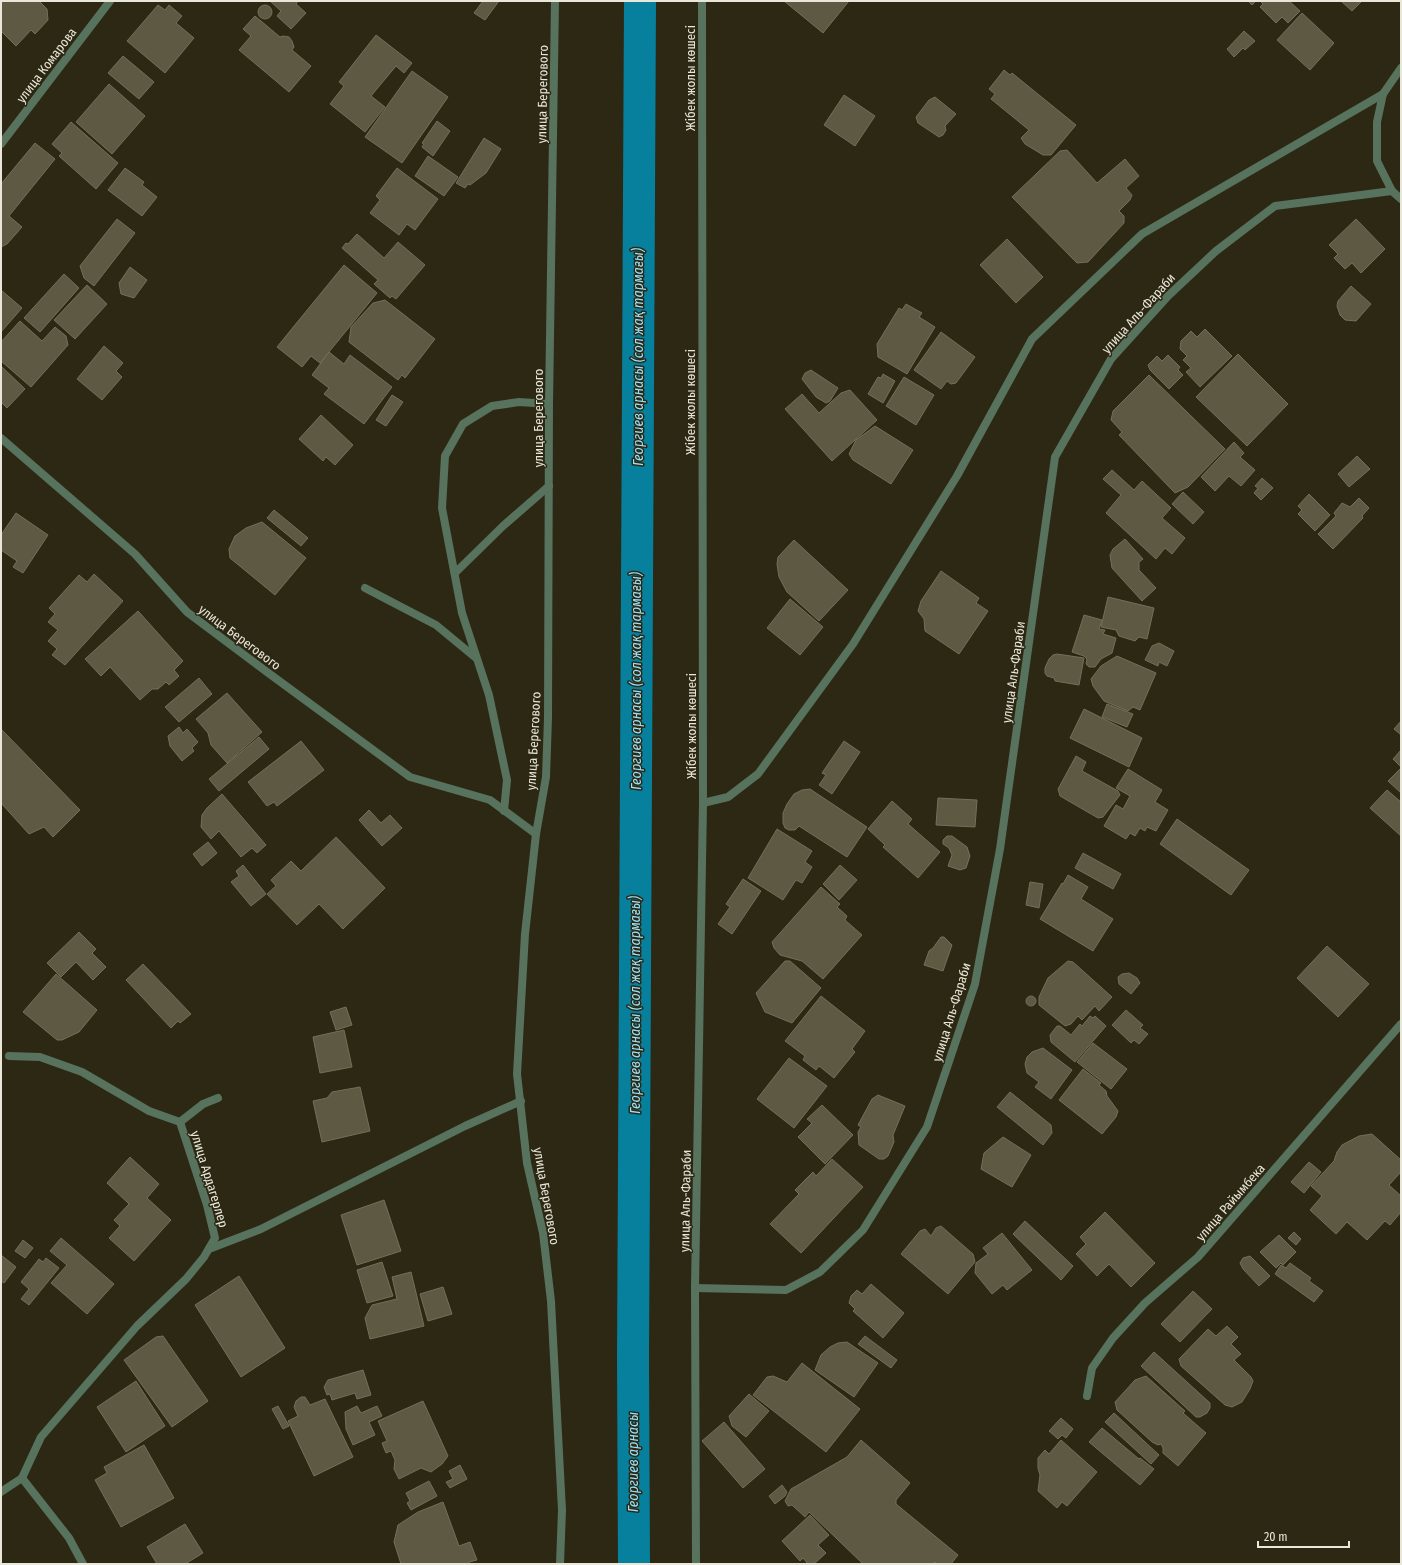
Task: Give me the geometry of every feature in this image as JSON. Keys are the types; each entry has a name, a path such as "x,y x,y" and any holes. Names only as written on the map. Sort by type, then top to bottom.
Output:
{"street":[{"name":"улица Комарова","path":"1,144 110,1"},
{"name":"улица Берегового","path":"555,1 549,404 546,777 536,834 525,934 517,1074 527,1163 543,1233 551,1301 562,1510 560,1564"},
{"name":"Жібек жолы көшесі","path":"702,1 703,803"},
{"path":"1401,68 1383,94 1377,122 1377,161 1392,191 1401,199"},
{"path":"703,803 728,797 758,774 853,644 957,476 1032,340 1142,234 1383,94"},
{"name":"улица Аль-Фараби","path":"695,1288 786,1290 820,1272 863,1230 927,1127 975,984 1000,849 1055,457 1112,359 1168,296 1216,251 1275,206 1392,191"},
{"path":"504,811 508,780 488,695 462,613 442,508 445,456 463,424 492,406 519,402 549,404"},
{"name":"улица Берегового","path":"1,438 135,554 187,612 273,677 410,777 490,800 536,834"},
{"path":"454,573 503,526 549,486"},
{"path":"365,588 436,625 477,659"},
{"name":"улица Аль-Фараби","path":"696,1564 695,1288 703,803"},
{"name":"улица Райымбека","path":"1087,1396 1092,1368 1113,1338 1145,1303 1198,1257 1401,1024"},
{"name":"улица Ардагерлер","path":"9,1056 40,1057 82,1072 149,1111 180,1122 207,1205 215,1238 204,1257 186,1279 137,1326 41,1437 22,1478"},
{"path":"180,1122 203,1104 218,1098"},
{"path":"209,1249 261,1229 465,1126 521,1101"},
{"path":"1,1492 22,1478 69,1538 83,1564"}],"building":[{"path":"1,1 39,1 47,9 48,20 35,34 31,30 16,46 1,31"},
{"path":"270,1 298,1 296,4 306,13 291,29 277,16 281,11"},
{"path":"483,1 499,1 485,20 474,13"},
{"path":"784,1 849,1 823,33"},
{"path":"1248,1 1256,1 1252,5"},
{"path":"1260,1 1289,1 1300,11 1288,23 1282,17 1276,23 1260,7 1263,4"},
{"path":"1341,1 1362,1 1352,11"},
{"path":"158,5 165,10 169,5 182,16 176,23 194,38 165,73 127,41"},
{"path":"262,5 268,5 272,9 272,15 268,19 262,19 258,15 258,9"},
{"path":"1302,13 1334,43 1310,70 1277,40"},
{"path":"255,16 280,37 289,37 294,47 292,50 311,66 289,92 239,50 251,36 243,29"},
{"path":"1244,31 1255,41 1245,50 1243,48 1234,57 1227,49"},
{"path":"376,35 412,63 404,73 396,66 371,96 385,107 365,132 330,104 344,86 339,82"},
{"path":"123,56 154,82 139,99 108,73"},
{"path":"1004,70 1010,75 1012,73 1076,125 1051,155 1043,155 1025,144 1021,138 1029,130 991,99 995,94 989,89"},
{"path":"412,71 448,97 402,163 365,137"},
{"path":"109,84 145,116 112,154 76,122"},
{"path":"844,95 875,116 855,146 824,125"},
{"path":"935,97 956,114 945,126 946,130 943,135 939,137 918,123 916,117 929,100"},
{"path":"437,121 450,131 433,156 422,147 424,144 422,143"},
{"path":"71,122 118,163 96,189 59,156 62,153 52,144"},
{"path":"484,138 501,149 486,173 470,185 468,184 465,188 456,183"},
{"path":"35,143 55,159 9,216 22,227 7,244 1,247 1,184"},
{"path":"1067,150 1097,183 1125,159 1139,176 1126,188 1132,195 1130,200 1119,211 1124,216 1124,223 1088,262 1077,263 1012,197 1060,151"},
{"path":"428,156 458,177 444,196 415,176"},
{"path":"125,168 144,182 142,185 157,197 142,216 108,190"},
{"path":"397,168 438,199 415,230 407,224 399,235 370,213 380,200 376,196"},
{"path":"117,219 135,233 94,286 84,278 80,266"},
{"path":"1356,219 1385,249 1361,273 1352,263 1345,269 1334,258 1338,254 1329,245"},
{"path":"357,234 384,258 398,242 425,265 396,299 392,296 390,298 374,284 378,280 342,248"},
{"path":"1007,239 1043,277 1016,303 980,265"},
{"path":"344,265 377,293 320,363 311,356 302,367 277,347"},
{"path":"130,267 147,280 134,298 121,294 119,283"},
{"path":"64,274 79,288 40,332 24,318"},
{"path":"87,285 107,304 75,339 54,320"},
{"path":"1351,286 1371,304 1356,321 1345,320 1340,315 1337,306 1338,301"},
{"path":"1,290 22,308 1,332"},
{"path":"385,300 435,339 405,378 402,375 398,380 349,342 351,327 373,303"},
{"path":"906,304 922,313 919,317 935,327 907,374 878,357 877,344 899,308 902,310"},
{"path":"20,321 42,341 55,327 66,336 68,345 31,387 1,361 1,342"},
{"path":"1205,329 1232,356 1200,387 1186,372 1191,368 1183,360 1187,356 1180,349 1181,341 1191,331 1197,337"},
{"path":"941,332 975,357 956,383 951,384 947,381 941,389 914,370"},
{"path":"104,346 123,363 116,371 122,377 102,400 77,379"},
{"path":"329,352 344,364 350,355 392,387 364,424 324,394 329,388 312,375"},
{"path":"1238,354 1288,404 1247,446 1196,397"},
{"path":"1168,355 1180,367 1178,370 1183,375 1169,389 1150,370 1148,365 1157,356 1162,361"},
{"path":"1,366 25,389 7,408 1,402"},
{"path":"811,370 838,388 830,401 826,403 816,397 802,379 805,373"},
{"path":"883,374 895,381 883,403 868,394 878,377 881,378"},
{"path":"1149,375 1225,449 1188,487 1175,493 1119,435 1122,432 1111,420 1113,411"},
{"path":"904,377 934,395 916,425 886,406"},
{"path":"850,390 877,420 832,461 785,409 802,394 819,413 841,393"},
{"path":"392,395 403,402 386,426 376,420"},
{"path":"321,415 353,445 335,465 326,457 323,461 299,439"},
{"path":"875,426 913,450 891,484 853,460 849,454 856,440"},
{"path":"1234,442 1244,453 1240,457 1255,470 1241,486 1229,476 1215,491 1201,477"},
{"path":"1357,456 1370,469 1349,487 1338,474"},
{"path":"1112,470 1134,490 1142,481 1171,508 1162,518 1185,538 1172,554 1165,548 1156,559 1106,513 1121,495 1103,479"},
{"path":"1262,478 1273,488 1261,500 1254,493 1258,488 1255,486"},
{"path":"1183,492 1204,512 1193,524 1172,504"},
{"path":"1309,494 1330,515 1315,531 1298,514 1302,510 1298,506"},
{"path":"1359,498 1369,508 1362,516 1363,518 1333,549 1318,534 1336,516 1334,513 1342,503 1350,507"},
{"path":"274,510 308,538 301,546 267,518"},
{"path":"16,513 48,535 23,573 13,567 17,561 1,550 1,535"},
{"path":"262,522 306,558 275,595 230,558 229,549 235,536 246,528"},
{"path":"1125,539 1143,559 1139,562 1139,570 1156,588 1142,601 1112,568 1110,555 1113,549"},
{"path":"794,540 848,590 819,621 787,592 779,577 777,564 778,557"},
{"path":"941,571 979,598 976,603 988,611 959,654 925,631 924,619 918,611 921,601"},
{"path":"94,574 123,601 65,665 52,655 57,649 48,641 58,630 48,622 55,614 49,608 79,575 87,582"},
{"path":"1108,597 1154,608 1147,639 1139,637 1135,641 1119,636 1116,630 1101,627"},
{"path":"790,599 823,627 800,655 767,628"},
{"path":"138,611 183,661 174,670 179,676 169,685 166,682 158,689 152,689 140,700 110,667 101,676 85,659"},
{"path":"1084,615 1102,620 1099,629 1105,630 1103,634 1116,638 1112,653 1101,659 1095,667 1089,667 1086,664 1087,659 1084,656 1072,652"},
{"path":"1159,643 1174,651 1167,666 1159,662 1158,666 1145,660 1152,646"},
{"path":"1057,654 1084,658 1079,685 1055,681 1054,678 1047,676 1045,673 1045,668 1049,659 1053,655"},
{"path":"1117,656 1156,673 1140,710 1133,707 1128,711 1104,701 1093,686 1091,679 1101,666"},
{"path":"199,678 212,694 179,722 165,707"},
{"path":"227,693 262,732 227,763 211,745 208,733 196,719"},
{"path":"1107,704 1133,714 1127,727 1102,717"},
{"path":"1084,709 1142,738 1129,767 1070,738"},
{"path":"1401,721 1401,735 1394,729"},
{"path":"179,727 183,733 187,729 198,742 192,748 194,751 182,761 170,746 168,736"},
{"path":"1,729 80,810 53,837 44,827 29,834 1,803"},
{"path":"259,737 269,749 219,791 209,779"},
{"path":"301,741 324,770 277,806 274,802 267,806 248,782"},
{"path":"844,741 860,752 832,794 819,785 826,775 822,773"},
{"path":"1401,750 1401,767 1393,759"},
{"path":"1076,756 1086,762 1082,771 1118,791 1120,795 1103,817 1098,818 1060,796 1058,789"},
{"path":"1401,768 1401,793 1388,781"},
{"path":"1128,769 1162,790 1155,802 1168,810 1156,831 1147,827 1145,831 1140,828 1135,836 1130,833 1126,839 1104,826 1116,805 1123,809 1130,796 1116,788"},
{"path":"810,789 867,827 847,857 799,826 795,830 785,828 783,823 783,813 787,804 794,794 802,790"},
{"path":"1387,790 1401,802 1401,836 1370,808"},
{"path":"222,794 266,845 257,853 252,848 241,857 219,831 211,839 201,827 202,815 207,808"},
{"path":"938,798 977,800 975,827 936,825"},
{"path":"892,801 912,819 908,824 940,852 918,878 883,847 885,845 868,829"},
{"path":"369,810 381,823 390,815 402,828 382,846 359,820"},
{"path":"1177,819 1249,870 1231,895 1160,844"},
{"path":"777,829 812,851 805,862 812,867 802,883 796,880 783,900 748,878"},
{"path":"947,836 952,836 967,847 970,856 966,868 960,870 948,866 952,855 949,848 943,844 943,840"},
{"path":"336,837 385,888 343,929 319,904 297,925 267,894 276,886 271,880 291,861 301,871"},
{"path":"208,842 217,853 202,866 193,854"},
{"path":"1083,853 1121,874 1113,889 1075,868"},
{"path":"243,865 266,894 251,906 231,882 239,876 236,871"},
{"path":"840,865 857,880 839,900 823,884"},
{"path":"1068,875 1088,887 1081,899 1113,919 1093,951 1040,919"},
{"path":"743,879 761,891 732,934 718,924 730,907 726,904"},
{"path":"1030,882 1043,884 1039,908 1026,905"},
{"path":"821,887 840,904 837,907 847,916 845,920 862,935 823,979 802,961 780,955 774,948 772,942"},
{"path":"79,932 96,949 92,953 106,967 93,980 76,962 61,977 47,963"},
{"path":"941,937 944,937 952,945 943,971 924,965 929,951"},
{"path":"1327,946 1369,984 1338,1017 1297,978"},
{"path":"785,961 790,961 821,988 792,1023 765,1012 756,993"},
{"path":"1068,961 1073,962 1112,997 1099,1011 1095,1006 1082,1020 1078,1016 1071,1024 1065,1026 1039,1005 1039,997 1048,978"},
{"path":"143,964 191,1014 180,1023 178,1021 171,1028 126,980"},
{"path":"1129,973 1137,978 1140,983 1131,994 1119,984 1118,977 1122,974"},
{"path":"56,974 97,1010 79,1032 62,1040 57,1040 23,1012"},
{"path":"821,996 865,1031 852,1049 855,1052 834,1078 819,1066 816,1070 803,1060 805,1056 785,1041"},
{"path":"1031,996 1036,1001 1031,1006 1026,1001"},
{"path":"346,1007 352,1025 336,1030 330,1012"},
{"path":"1126,1010 1143,1025 1140,1028 1148,1034 1139,1044 1134,1040 1131,1043 1112,1025"},
{"path":"1090,1016 1093,1018 1095,1016 1106,1026 1075,1062 1051,1042 1050,1035 1057,1026 1060,1026 1071,1035 1080,1024 1082,1026"},
{"path":"344,1030 352,1067 320,1073 313,1037"},
{"path":"1093,1043 1127,1069 1111,1089 1077,1062"},
{"path":"1043,1048 1072,1070 1051,1099 1035,1087 1039,1082 1027,1073 1025,1064 1027,1057 1032,1052"},
{"path":"789,1058 827,1086 794,1128 757,1099"},
{"path":"1083,1069 1101,1083 1099,1085 1106,1091 1107,1096 1118,1111 1116,1117 1102,1134 1059,1100"},
{"path":"360,1087 370,1131 322,1142 313,1101 327,1098 332,1092"},
{"path":"1010,1092 1051,1125 1052,1133 1043,1145 997,1107"},
{"path":"878,1095 905,1106 893,1135 894,1142 888,1156 884,1159 879,1159 859,1145 858,1132 861,1127 858,1125 872,1099"},
{"path":"822,1105 853,1135 825,1164 798,1137 812,1123 807,1119"},
{"path":"1372,1134 1401,1160 1401,1172 1389,1185 1401,1196 1401,1212 1390,1225 1385,1221 1367,1240 1347,1222 1336,1234 1310,1210 1322,1196 1311,1186 1334,1161 1337,1152 1342,1145 1359,1136"},
{"path":"1003,1137 1031,1155 1012,1187 981,1169 984,1153"},
{"path":"130,1157 159,1184 147,1198 171,1220 134,1261 109,1238 120,1226 114,1220 129,1204 107,1183"},
{"path":"832,1159 863,1187 801,1253 770,1224 799,1194 795,1190 813,1172 816,1176"},
{"path":"1309,1162 1321,1172 1304,1193 1291,1182"},
{"path":"384,1200 401,1251 357,1265 341,1215"},
{"path":"1105,1212 1155,1263 1131,1287 1109,1264 1097,1276 1076,1254 1086,1244 1080,1237"},
{"path":"1025,1221 1073,1266 1061,1280 1013,1234"},
{"path":"941,1226 973,1254 975,1262 948,1294 901,1254 920,1231 925,1229 931,1236 936,1228"},
{"path":"1294,1232 1301,1239 1296,1245 1288,1238"},
{"path":"1002,1233 1032,1270 1007,1290 1003,1285 992,1294 975,1273 976,1263 988,1254 983,1248"},
{"path":"1279,1235 1296,1252 1283,1265 1281,1263 1276,1268 1260,1252"},
{"path":"61,1238 114,1284 87,1314 51,1283 67,1265 50,1251"},
{"path":"23,1240 33,1248 25,1258 15,1251"},
{"path":"1,1255 16,1267 4,1283 1,1281"},
{"path":"1250,1256 1270,1276 1259,1286 1243,1269 1240,1263 1243,1258"},
{"path":"46,1258 59,1268 29,1305 21,1299 29,1289 21,1282 39,1259 43,1262"},
{"path":"382,1262 393,1296 367,1303 357,1270"},
{"path":"1290,1263 1311,1278 1309,1281 1323,1291 1314,1302 1275,1274 1281,1265 1286,1268"},
{"path":"411,1272 424,1326 370,1339 365,1318 372,1305 397,1299 392,1277"},
{"path":"239,1276 285,1348 241,1377 195,1305"},
{"path":"871,1284 904,1313 883,1338 853,1311 855,1309 849,1303 851,1296 857,1290 862,1294"},
{"path":"443,1287 452,1314 428,1321 420,1294"},
{"path":"1193,1291 1212,1309 1180,1342 1161,1324"},
{"path":"1227,1326 1238,1337 1231,1344 1241,1354 1234,1360 1251,1377 1253,1381 1242,1402 1232,1407 1225,1405 1181,1366 1179,1359 1208,1329 1216,1336"},
{"path":"163,1336 208,1401 172,1427 124,1360 156,1337"},
{"path":"865,1336 897,1360 891,1368 858,1344"},
{"path":"847,1342 878,1363 854,1397 815,1370 821,1355 830,1347 838,1343"},
{"path":"1154,1352 1210,1403 1210,1408 1207,1413 1200,1417 1196,1417 1141,1366"},
{"path":"802,1363 860,1409 826,1452 753,1395 767,1377 773,1376 787,1382"},
{"path":"363,1370 371,1395 357,1399 355,1393 332,1400 330,1394 327,1395 324,1387 328,1380"},
{"path":"1146,1376 1185,1411 1183,1413 1206,1433 1178,1466 1163,1453 1161,1444 1158,1445 1152,1442 1117,1410 1115,1402 1135,1380"},
{"path":"136,1381 165,1426 126,1452 97,1407"},
{"path":"749,1394 769,1411 746,1437 732,1426 729,1416"},
{"path":"301,1397 305,1397 310,1405 325,1399 353,1457 314,1476 288,1421 298,1416 294,1407 296,1401"},
{"path":"423,1401 448,1456 442,1464 431,1472 421,1468 399,1479 394,1469 395,1460 391,1451 386,1453 382,1443 387,1441 378,1421"},
{"path":"278,1406 289,1426 283,1429 272,1409"},
{"path":"357,1406 361,1413 377,1406 382,1416 369,1422 375,1435 353,1445 346,1429 345,1412"},
{"path":"1114,1413 1159,1455 1151,1464 1105,1422"},
{"path":"1061,1418 1073,1429 1066,1438 1062,1435 1058,1439 1049,1431"},
{"path":"724,1422 765,1469 743,1488 702,1441"},
{"path":"1102,1428 1139,1459 1140,1458 1154,1469 1140,1485 1089,1442"},
{"path":"861,1440 910,1483 896,1500 896,1504 958,1555 951,1564 937,1564 935,1562 933,1564 863,1564 809,1512 805,1517 792,1505 788,1506 785,1501 791,1489 847,1457"},
{"path":"1061,1440 1097,1472 1067,1506 1062,1502 1057,1508 1038,1491 1040,1475 1038,1458 1045,1450 1049,1454"},
{"path":"144,1445 174,1498 121,1527 95,1480 107,1473 104,1467"},
{"path":"460,1465 467,1479 450,1488 446,1482 453,1479 449,1471"},
{"path":"429,1481 437,1496 411,1510 407,1503 410,1501 406,1493"},
{"path":"782,1485 787,1492 785,1496 775,1504 769,1496"},
{"path":"443,1502 459,1546 470,1542 477,1560 469,1562 470,1564 401,1564 394,1542 398,1525 418,1512"},
{"path":"810,1515 829,1535 818,1545 826,1553 814,1564 808,1564 803,1558 800,1561 782,1541"},
{"path":"185,1524 203,1553 185,1564 157,1564 147,1547"}],"waterway":[{"name":"Георгиев арнасы (сол жақ тармағы)","path":"634,1564 633,1360 640,1"}],"water label":[{"name":"Георгиев арнасы","path":"633,1462"}]}
